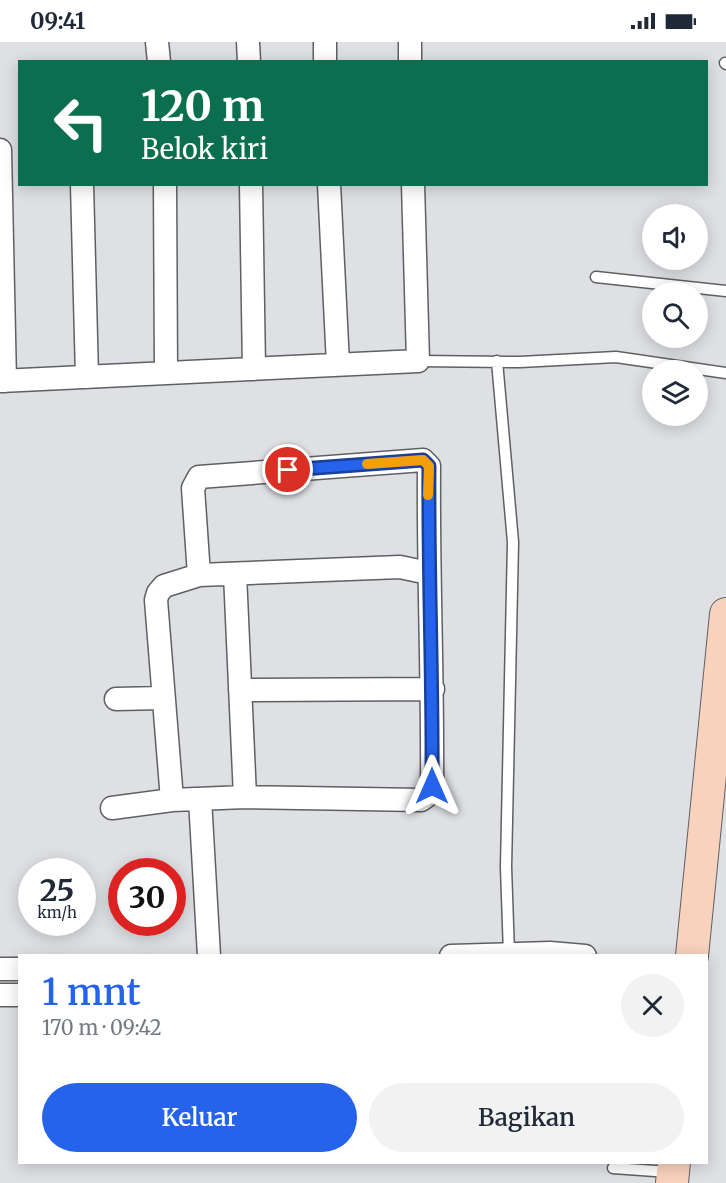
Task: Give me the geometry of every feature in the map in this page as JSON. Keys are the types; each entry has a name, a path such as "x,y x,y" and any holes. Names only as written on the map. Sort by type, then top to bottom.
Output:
{"main road":[{"path":"692,954 726,614"}],"street":[{"path":"157,42 159,60"},
{"path":"248,42 249,60"},
{"path":"325,42 325,60"},
{"path":"410,42 410,60"},
{"path":"7,160 3,381 418,361 413,186"},
{"path":"82,186 87,377"},
{"path":"165,186 166,373"},
{"path":"251,186 254,369"},
{"path":"329,186 338,364"},
{"path":"112,808 172,800 245,796 421,800 428,795 432,786 433,689 428,573 429,466 423,460 199,477 193,488 199,575"},
{"path":"172,800 156,600 158,592 164,586 199,575 400,567 428,573"},
{"path":"235,574 245,796"},
{"path":"240,690 433,689"},
{"path":"116,699 163,698"},
{"path":"200,799 209,954"},
{"path":"509,954 562,954"},
{"path":"0,969 18,969"},
{"path":"0,996 18,995"}],"lane":[{"path":"596,277 726,291"},
{"path":"418,361 616,357 726,373"},
{"path":"497,361 513,542 506,867 509,954"},
{"path":"613,1168 673,1173"}],"slow traffic":[{"path":"367,464 423,460 429,466 428,495"}],"route":[{"path":"288,470 423,460 429,466 428,573 433,689 432,786"}]}
